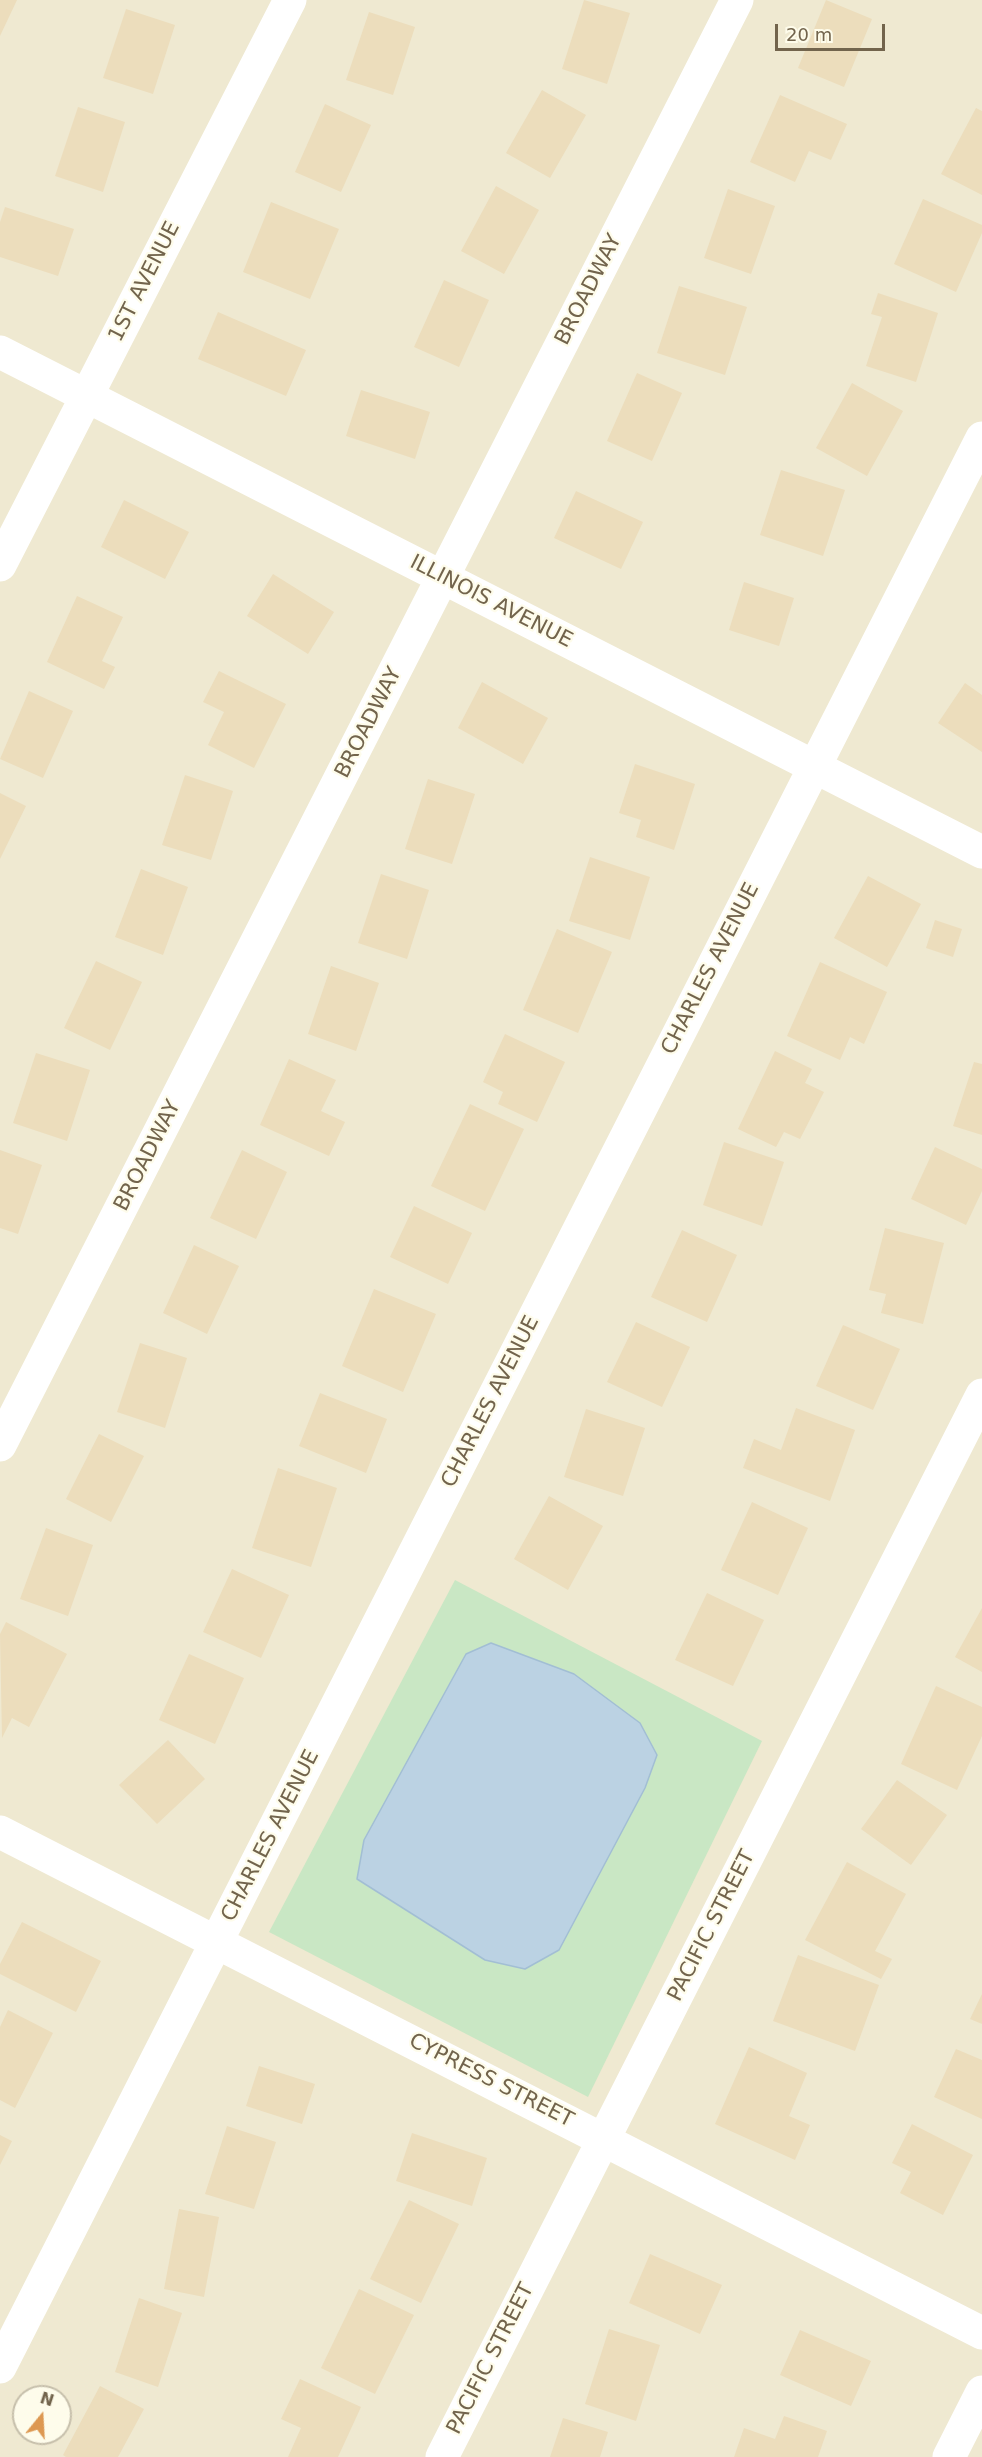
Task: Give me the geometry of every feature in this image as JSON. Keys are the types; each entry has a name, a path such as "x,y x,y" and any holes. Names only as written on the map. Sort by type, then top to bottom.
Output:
{"street":[{"name":"1ST AVENUE","path":"0,565 290,0"},
{"name":"BROADWAY","path":"0,1445 737,0"},
{"name":"ILLINOIS AVENUE","path":"0,352 982,852"},
{"name":"CHARLES AVENUE","path":"0,2367 982,438"},
{"name":"PACIFIC STREET","path":"442,2457 982,1395"},
{"name":"CYPRESS STREET","path":"0,1832 604,2138 982,2333"},
{"path":"949,2457 982,2392"}],"shaded area":[{"path":"0,0 982,0 982,2457 0,2457"}],"green space":[{"path":"455,1580 762,1741 588,2097 269,1932"}],"water":[{"path":"491,1643 574,1674 640,1723 657,1755 645,1788 559,1950 525,1969 485,1960 357,1879 364,1840 466,1654"}],"building":[{"path":"0,0 17,0 0,36"},
{"path":"584,0 630,13 607,84 562,69"},
{"path":"826,0 872,19 844,87 798,68"},
{"path":"126,9 175,25 153,94 103,78"},
{"path":"369,12 415,27 393,95 346,80"},
{"path":"542,90 586,115 550,178 506,153"},
{"path":"780,95 847,124 831,160 809,151 795,182 750,162"},
{"path":"325,104 371,125 341,192 295,172"},
{"path":"78,107 125,122 103,192 55,176"},
{"path":"976,108 982,111 982,195 941,174"},
{"path":"496,186 539,210 504,274 461,251"},
{"path":"728,189 775,206 751,274 704,258"},
{"path":"923,199 982,225 982,233 956,292 894,264"},
{"path":"271,202 339,229 310,299 243,272"},
{"path":"5,207 74,229 58,276 0,257 0,222"},
{"path":"444,280 489,300 459,367 414,347"},
{"path":"679,286 747,307 725,375 657,353"},
{"path":"878,293 938,313 916,382 866,366 882,317 871,314"},
{"path":"218,312 306,350 286,396 198,359"},
{"path":"637,373 682,393 652,461 607,441"},
{"path":"852,383 903,411 867,476 816,448"},
{"path":"361,390 430,412 415,459 346,436"},
{"path":"781,470 845,490 823,556 760,535"},
{"path":"576,491 643,522 621,569 554,538"},
{"path":"124,500 189,532 165,579 101,547"},
{"path":"273,574 334,612 308,654 247,616"},
{"path":"744,582 794,598 779,646 729,630"},
{"path":"77,596 123,617 102,661 115,667 104,689 47,662"},
{"path":"219,671 286,704 254,768 208,745 224,712 203,702"},
{"path":"482,682 548,718 523,764 458,728"},
{"path":"965,683 982,695 982,752 938,723"},
{"path":"29,691 73,711 43,778 0,759"},
{"path":"635,764 695,784 674,850 636,837 641,820 619,813"},
{"path":"185,775 233,791 211,860 162,845"},
{"path":"428,779 475,794 452,864 405,849"},
{"path":"0,793 26,806 0,859"},
{"path":"590,857 650,877 630,940 569,921"},
{"path":"141,869 188,887 163,955 115,937"},
{"path":"381,874 429,890 407,959 358,943"},
{"path":"868,876 921,904 887,967 834,938"},
{"path":"935,920 962,929 953,957 926,948"},
{"path":"557,929 612,952 578,1033 523,1010"},
{"path":"96,961 142,982 110,1050 64,1028"},
{"path":"820,962 887,992 864,1044 850,1037 840,1060 787,1036"},
{"path":"331,966 379,983 356,1051 308,1034"},
{"path":"505,1034 565,1062 537,1122 498,1104 503,1092 483,1082"},
{"path":"775,1051 812,1069 805,1083 824,1092 800,1139 784,1132 776,1147 738,1129"},
{"path":"36,1053 90,1070 67,1141 13,1123"},
{"path":"289,1059 336,1080 321,1111 345,1122 329,1156 260,1125"},
{"path":"974,1062 982,1064 982,1135 953,1126"},
{"path":"470,1104 524,1129 485,1211 431,1186"},
{"path":"724,1142 784,1162 762,1226 703,1205"},
{"path":"935,1147 982,1169 982,1191 966,1225 911,1199"},
{"path":"0,1150 42,1165 18,1234 0,1228"},
{"path":"242,1150 287,1172 256,1239 210,1218"},
{"path":"414,1206 472,1233 448,1284 390,1257"},
{"path":"885,1228 944,1243 923,1324 881,1313 886,1294 869,1290"},
{"path":"682,1230 737,1255 707,1322 651,1297"},
{"path":"194,1245 239,1266 207,1334 163,1313"},
{"path":"374,1289 436,1314 403,1392 342,1366"},
{"path":"636,1322 690,1347 662,1407 607,1382"},
{"path":"843,1325 900,1349 873,1410 816,1386"},
{"path":"140,1343 187,1358 165,1428 117,1412"},
{"path":"320,1393 387,1419 366,1473 299,1446"},
{"path":"796,1408 855,1430 830,1501 743,1468 754,1439 781,1450"},
{"path":"586,1409 645,1428 623,1496 564,1477"},
{"path":"99,1434 144,1456 111,1522 66,1499"},
{"path":"278,1468 337,1488 311,1567 252,1548"},
{"path":"549,1496 603,1526 568,1590 514,1559"},
{"path":"752,1502 808,1528 778,1595 721,1570"},
{"path":"46,1528 93,1545 68,1616 20,1599"},
{"path":"232,1569 289,1595 261,1658 203,1632"},
{"path":"707,1593 764,1620 733,1686 675,1660"},
{"path":"982,1608 982,1672 955,1657"},
{"path":"6,1622 67,1654 29,1727 12,1718 2,1738 0,1634"},
{"path":"189,1654 244,1678 215,1744 159,1720"},
{"path":"936,1686 982,1707 982,1736 957,1790 901,1764"},
{"path":"168,1740 205,1779 157,1824 119,1785"},
{"path":"897,1780 947,1815 911,1865 861,1829"},
{"path":"847,1862 906,1894 875,1951 892,1959 881,1979 805,1940"},
{"path":"22,1922 101,1961 76,2012 0,1974 0,1964"},
{"path":"798,1955 879,1985 855,2051 773,2021"},
{"path":"982,1994 982,2024 970,2019"},
{"path":"8,2010 53,2033 15,2108 0,2100 0,2027"},
{"path":"749,2047 807,2073 789,2116 810,2125 795,2160 715,2124"},
{"path":"956,2049 982,2060 982,2119 934,2097"},
{"path":"259,2066 315,2084 302,2124 246,2106"},
{"path":"912,2124 973,2155 943,2215 900,2193 911,2172 892,2163"},
{"path":"227,2126 276,2142 254,2209 205,2194"},
{"path":"412,2133 487,2158 472,2206 396,2181"},
{"path":"0,2135 12,2141 0,2165"},
{"path":"409,2200 459,2224 421,2303 370,2279"},
{"path":"179,2209 219,2217 204,2297 164,2289"},
{"path":"650,2254 722,2285 700,2334 629,2303"},
{"path":"359,2289 414,2315 375,2394 321,2368"},
{"path":"139,2298 182,2313 158,2387 115,2372"},
{"path":"609,2329 660,2345 636,2421 585,2404"},
{"path":"800,2330 871,2361 851,2406 780,2375"},
{"path":"300,2379 361,2407 338,2457 288,2457 301,2428 281,2419"},
{"path":"100,2386 144,2409 118,2457 66,2457 63,2455 68,2445 72,2445 72,2438"},
{"path":"784,2416 827,2431 818,2457 734,2457 744,2428 775,2439"},
{"path":"563,2418 608,2432 600,2457 550,2457"}]}
